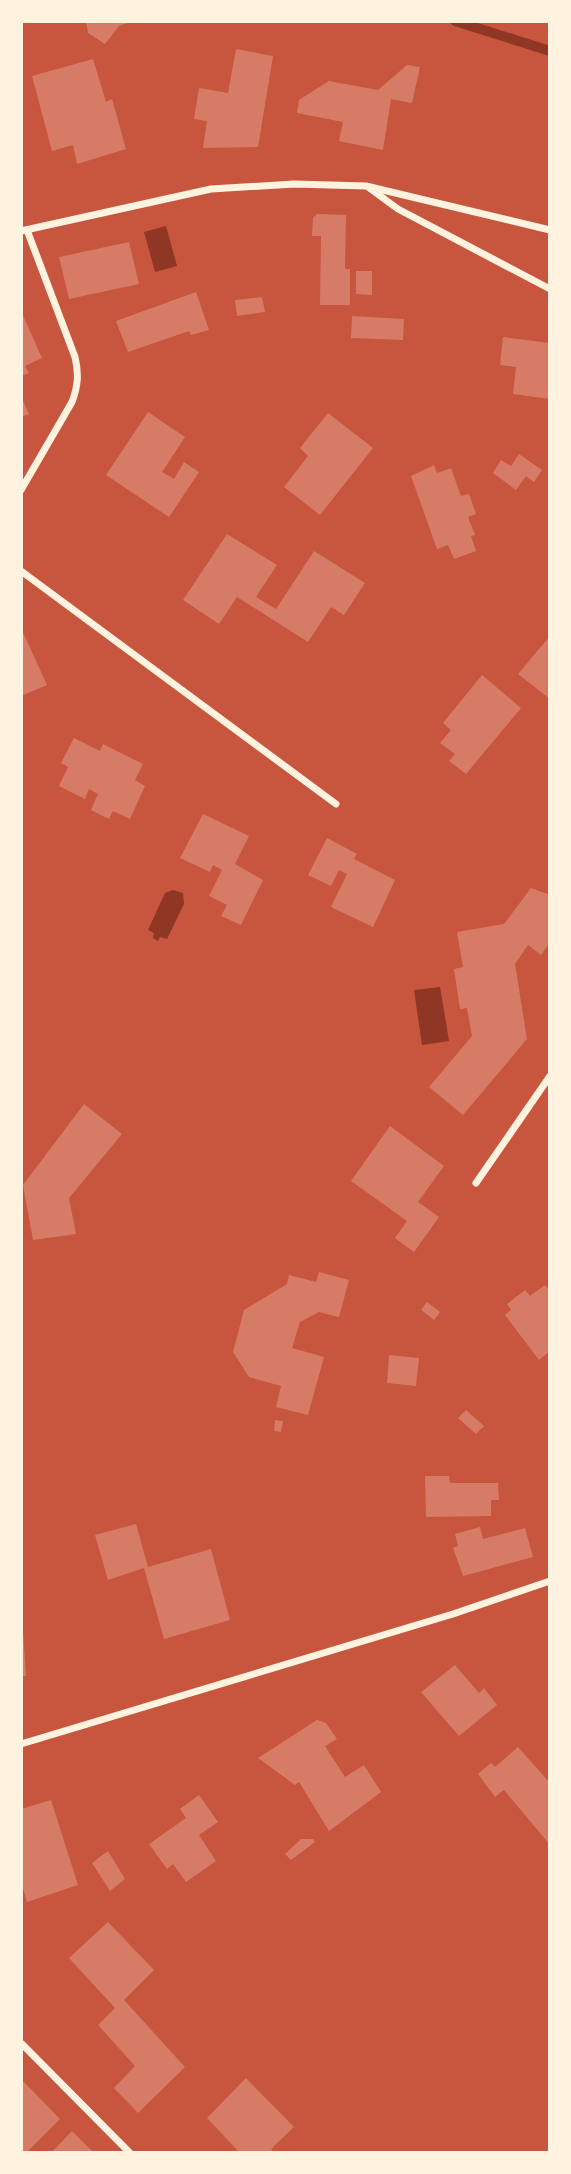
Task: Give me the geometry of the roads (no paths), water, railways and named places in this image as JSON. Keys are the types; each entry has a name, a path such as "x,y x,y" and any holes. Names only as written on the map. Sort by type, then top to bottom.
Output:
{"street":[{"path":"21,490 72,402 78,387 79,372 24,230 211,189 293,184 366,186 550,230"},
{"path":"366,186 398,209 550,289"},
{"path":"21,571 336,804"},
{"path":"476,1184 550,1076"},
{"path":"21,1745 453,1614 550,1581"},
{"path":"22,2044 130,2153"}],"waterway":[{"path":"455,21 550,51"}]}
